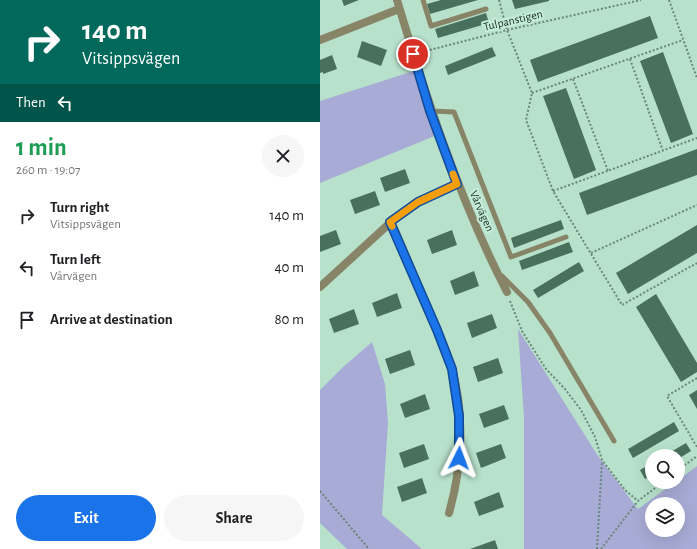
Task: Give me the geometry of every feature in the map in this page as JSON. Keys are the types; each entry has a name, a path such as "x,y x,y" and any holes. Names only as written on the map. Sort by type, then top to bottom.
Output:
{"street":[{"name":"Vårvägen","path":"397,0 430,111 457,184 495,269 507,292"},
{"path":"320,40 400,9"},
{"path":"320,287 390,222 418,202 457,184"},
{"path":"390,222 437,330 452,369 461,431 459,472 449,513"}],"lane":[{"path":"423,0 431,26 486,9"},
{"path":"430,111 454,112 511,257 566,237"},
{"path":"495,269 528,302 550,333 614,441"}],"path":[{"path":"499,0 507,30 532,93 526,120 553,191 622,306 697,263"},
{"name":"Tulpanstigen","path":"413,54 507,30 641,0"},
{"path":"669,0 697,78"},
{"path":"532,93 683,40"},
{"path":"630,58 663,151"},
{"path":"573,79 608,171"},
{"path":"553,191 697,138"},
{"path":"591,253 697,205"},
{"path":"507,292 516,319 546,368 570,394 581,410 595,437 602,460 597,549"},
{"path":"697,378 667,396 697,447"},
{"path":"685,465 697,456"},
{"path":"602,460 625,490 638,501"},
{"path":"601,549 638,501 654,489"},
{"path":"320,491 369,549"}],"shaded area":[{"path":"417,70 437,135 320,183 320,101"},
{"path":"518,329 598,456 638,509 645,504 645,537 685,537 685,497 654,497 665,489 685,489 685,475 697,466 697,549 524,549 524,418"},
{"path":"372,342 385,384 388,423 382,515 422,549 347,549 320,523 320,390 342,368"}],"building":[{"path":"342,0 359,0 344,6"},
{"path":"441,0 478,0 430,14 427,4"},
{"path":"512,0 549,0 549,1 515,9"},
{"path":"486,13 489,23 438,38 435,29"},
{"path":"650,16 658,38 538,82 530,60"},
{"path":"362,41 387,50 381,66 357,57"},
{"path":"492,47 496,56 448,75 445,66"},
{"path":"663,52 693,134 671,143 640,61"},
{"path":"332,55 337,69 323,74 323,72 320,73 320,60"},
{"path":"566,88 596,170 574,179 543,96"},
{"path":"697,149 697,175 587,215 579,193"},
{"path":"405,169 410,183 385,192 380,178"},
{"path":"375,191 380,205 355,214 350,200"},
{"path":"561,220 564,229 514,248 511,238"},
{"path":"697,225 697,253 628,294 616,273"},
{"path":"336,230 341,244 320,252 320,236"},
{"path":"452,230 457,245 432,254 427,240"},
{"path":"569,242 573,252 522,270 519,261"},
{"path":"579,262 584,271 538,298 533,290"},
{"path":"474,271 479,286 455,295 450,281"},
{"path":"397,293 402,308 377,317 372,303"},
{"path":"656,294 697,363 697,372 681,382 636,307"},
{"path":"354,309 359,324 334,333 329,319"},
{"path":"492,314 497,328 472,338 467,323"},
{"path":"410,350 415,365 390,374 385,359"},
{"path":"498,358 503,373 478,382 473,367"},
{"path":"697,390 697,409 689,395"},
{"path":"425,394 430,409 405,418 400,404"},
{"path":"504,405 509,419 484,428 479,414"},
{"path":"674,422 679,431 648,449 645,449 645,451 633,458 628,449"},
{"path":"686,443 691,451 685,455 685,449 676,449"},
{"path":"424,444 429,459 404,468 399,453"},
{"path":"501,444 506,458 481,468 476,453"},
{"path":"645,467 645,479 640,470"},
{"path":"422,478 427,493 402,502 397,487"},
{"path":"499,492 504,507 479,516 474,502"},
{"path":"495,540 498,549 470,549"}],"slow traffic":[{"path":"392,226 390,222 418,202 457,184 453,174"}],"route":[{"path":"413,54 430,111 457,184 418,202 390,222 405,253 452,369 458,401 461,431 459,458"}]}
